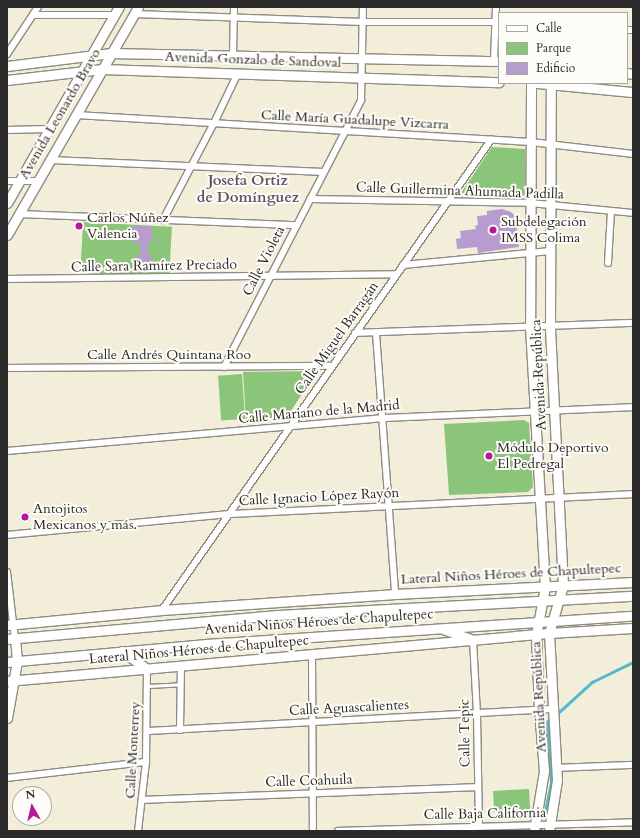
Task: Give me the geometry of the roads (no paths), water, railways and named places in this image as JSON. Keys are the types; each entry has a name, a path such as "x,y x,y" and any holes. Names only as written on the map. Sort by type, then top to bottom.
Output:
{"street":[{"path":"7,54 38,7"},
{"path":"233,56 234,7"},
{"name":"Calle Violeta","path":"224,367 361,100 363,7"},
{"path":"496,7 497,61"},
{"path":"33,15 117,11"},
{"name":"Avenida Leonardo Bravo","path":"7,203 117,11"},
{"path":"136,11 234,19 363,22 497,22"},
{"name":"Avenida Leonardo Bravo","path":"7,235 136,11"},
{"name":"Avenida Gonzalo de Sandoval","path":"7,66 111,53 497,61"},
{"name":"Avenida Gonzalo de Sandoval","path":"7,80 102,69 498,82"},
{"path":"163,220 214,123 238,73"},
{"name":"Avenida República","path":"531,84 530,327 545,587 536,635 539,709 544,771 535,828"},
{"path":"551,84 633,92"},
{"name":"Avenida República","path":"549,828 557,780 557,768 549,633 563,586 550,326 551,84"},
{"name":"Calle María Guadalupe Vizcarra","path":"76,115 531,142 633,154"},
{"path":"7,130 49,129"},
{"name":"Calle Miguel Barragán","path":"162,610 491,140"},
{"path":"50,160 324,172"},
{"path":"7,181 38,181"},
{"name":"Calle Guillermina Ahumada Padilla","path":"310,199 530,203 633,213"},
{"path":"608,263 611,211"},
{"path":"19,214 297,225"},
{"path":"403,265 550,251"},
{"name":"Calle Sara Ramírez Preciado","path":"7,279 270,277 396,274"},
{"path":"355,333 633,323"},
{"path":"376,332 395,594"},
{"name":"Calle Andrés Quintana Roo","path":"7,368 332,366"},
{"name":"Calle Mariano de la Madrid","path":"7,451 382,418 633,407"},
{"name":"Calle Ignacio López Rayón","path":"7,535 229,514 633,494"},
{"path":"7,572 11,639 17,661 11,681 7,718"},
{"name":"Lateral Niños Héroes de Chapultepec","path":"10,625 162,610 395,594 633,582"},
{"name":"Avenida Niños Héroes de Chapultepec","path":"11,639 276,615 633,596"},
{"name":"Avenida Niños Héroes de Chapultepec","path":"7,662 122,651 440,628 633,616"},
{"path":"440,628 473,640"},
{"name":"Lateral Niños Héroes de Chapultepec","path":"11,681 549,633 633,628"},
{"name":"Calle Tepic","path":"473,640 477,713 478,826"},
{"path":"122,651 147,669"},
{"path":"312,654 313,831"},
{"path":"180,730 181,666"},
{"name":"Calle Monterrey","path":"138,831 143,800 146,762 147,669"},
{"name":"Calle Aguascalientes","path":"147,731 553,708"},
{"path":"7,778 146,762"},
{"path":"557,768 633,765"},
{"name":"Calle Coahuila","path":"143,800 477,786"},
{"name":"Calle Baja California","path":"338,831 478,826 549,828 633,822"}],"lane":[{"path":"148,686 180,684"}],"waterway":[{"path":"558,713 592,682 633,662"},
{"path":"544,816 551,782 547,722 549,720"}],"place":[{"name":"Carlos Núñez Valencia","path":"79,226"},
{"name":"Subdelegación IMSS Colima","path":"493,230"},
{"name":"Módulo Deportivo El Pedregal","path":"489,456"},
{"name":"Antojitos Mexicanos y más.","path":"25,517"}],"district":[{"name":"Josefa Ortiz de Domínguez","path":"248,188"}]}
